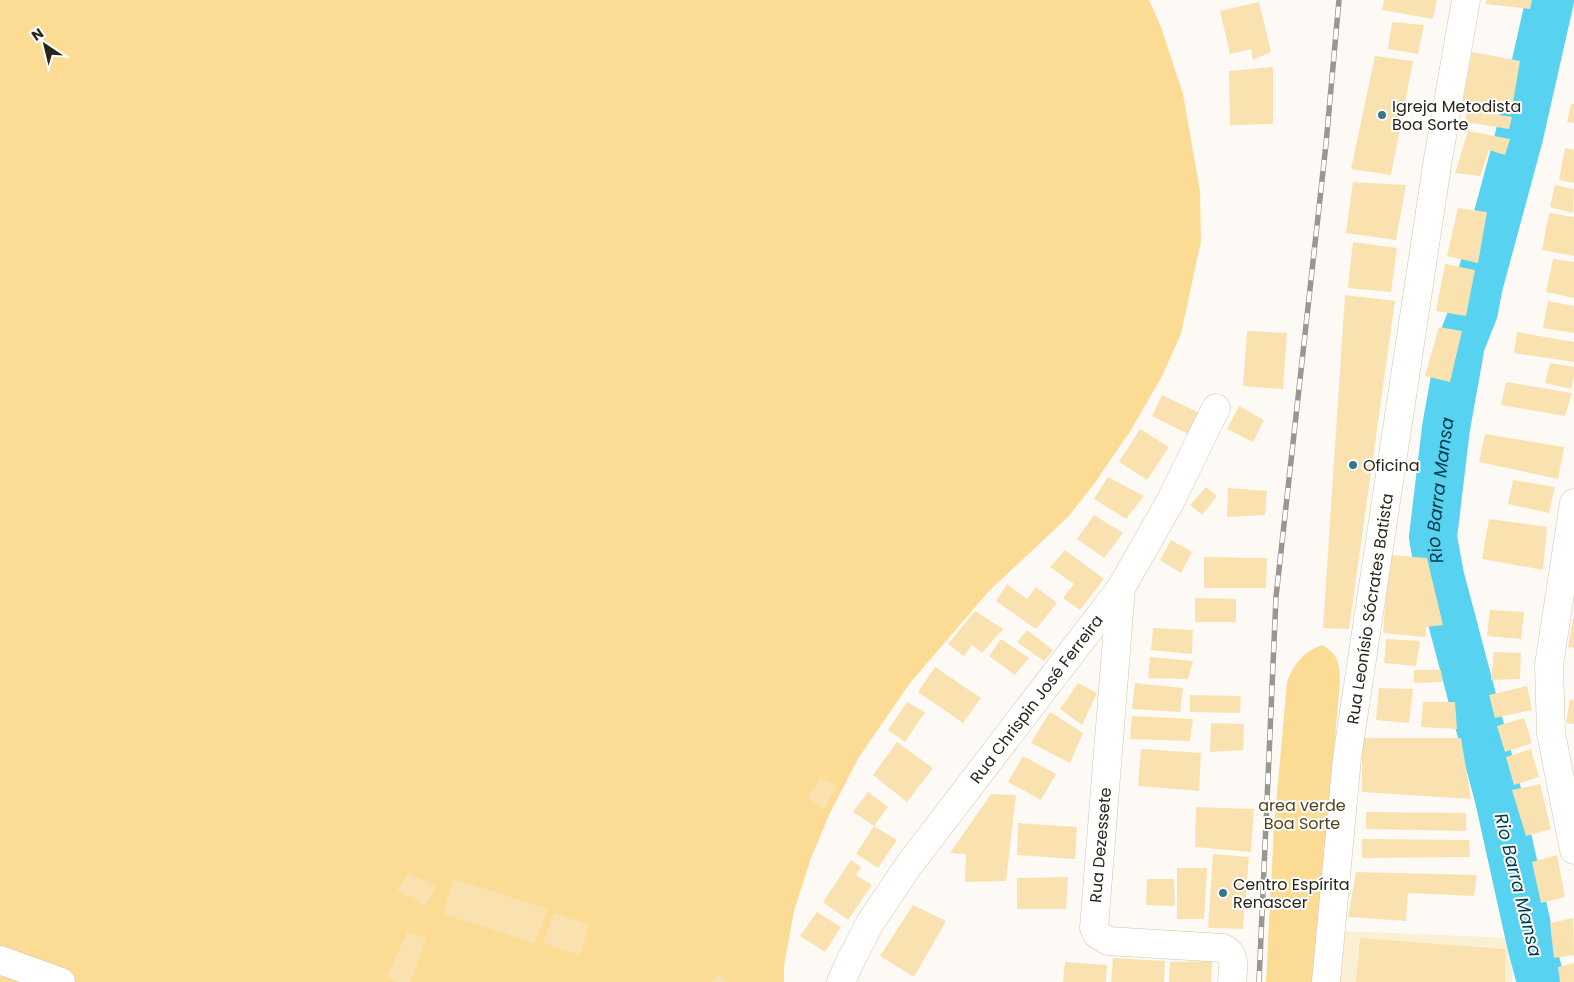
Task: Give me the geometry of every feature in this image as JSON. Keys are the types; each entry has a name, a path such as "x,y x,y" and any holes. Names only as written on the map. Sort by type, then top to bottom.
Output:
{"street":[{"name":"Rua Leonísio Sócrates Batista","path":"1326,982 1347,758 1436,169 1466,0"},
{"name":"Rua Chrispin José Ferreira","path":"841,982 848,964 870,923 909,865 1121,588 1170,502 1216,408"},
{"path":"1574,503 1549,664 1551,733 1574,850"},
{"name":"Rua Dezessete","path":"1121,588 1094,928 1097,934 1108,941 1223,948 1228,950 1233,958 1232,982"},
{"path":"1074,649 1115,664"},
{"path":"0,960 61,982"}],"shaded area":[{"path":"1343,931 1514,938 1512,982 1339,982"}],"green space":[{"path":"0,0 1149,0 1161,27 1183,94 1200,191 1201,241 1181,334 1162,376 1131,430 1094,484 1068,517 989,591 910,683 859,757 830,813 811,858 794,911 784,966 784,982 0,982"},
{"name":"area verde Boa Sorte","path":"1322,645 1332,652 1337,660 1340,681 1314,982 1266,982 1274,827 1287,682 1300,659"}],"building":[{"path":"1384,0 1437,0 1433,19 1382,10"},
{"path":"1486,0 1532,0 1530,9 1486,4"},
{"path":"1259,2 1271,52 1253,60 1251,49 1230,54 1220,11"},
{"path":"1392,22 1424,25 1418,54 1388,49"},
{"path":"1472,52 1520,61 1511,114 1462,106"},
{"name":"Igreja Metodista Boa Sorte","path":"1375,56 1413,61 1391,175 1351,169"},
{"path":"1273,67 1273,124 1230,125 1229,71"},
{"path":"1571,104 1574,104 1574,123 1567,122"},
{"path":"1467,110 1512,117 1509,129 1465,122"},
{"path":"1468,131 1510,139 1505,155 1489,150 1480,176 1455,173"},
{"path":"1565,148 1574,150 1574,183 1559,180"},
{"path":"1353,182 1406,185 1396,240 1346,233"},
{"path":"1555,185 1574,189 1573,213 1550,207"},
{"path":"1458,208 1487,212 1478,263 1447,256"},
{"path":"1549,213 1574,217 1574,256 1542,250"},
{"path":"1353,242 1397,248 1391,292 1348,288"},
{"path":"1553,259 1574,262 1574,298 1546,292"},
{"path":"1445,264 1475,270 1466,316 1436,311"},
{"name":"Oficina","path":"1345,295 1395,301 1349,629 1323,628"},
{"path":"1548,301 1574,306 1574,333 1543,328"},
{"path":"1439,327 1462,331 1450,382 1425,376"},
{"path":"1247,331 1287,333 1283,389 1243,386"},
{"path":"1517,332 1574,342 1574,362 1514,353"},
{"path":"1550,363 1574,367 1571,389 1545,383"},
{"path":"1506,382 1572,393 1565,416 1501,405"},
{"path":"1162,395 1204,415 1192,436 1152,416"},
{"path":"1239,406 1264,420 1253,442 1227,429"},
{"path":"1140,429 1169,447 1147,480 1119,462"},
{"path":"1485,434 1564,447 1558,479 1479,462"},
{"path":"1108,477 1144,496 1126,519 1094,499"},
{"path":"1513,480 1555,487 1549,513 1508,504"},
{"path":"1206,487 1217,496 1202,515 1190,505"},
{"path":"1228,488 1267,491 1265,515 1227,517"},
{"path":"1094,515 1123,533 1104,558 1077,539"},
{"path":"1489,519 1547,527 1543,570 1482,559"},
{"path":"1171,540 1192,552 1181,573 1160,560"},
{"path":"1065,550 1104,579 1080,610 1063,598 1074,584 1050,567"},
{"path":"1389,555 1427,558 1443,625 1426,627 1425,637 1383,633"},
{"path":"1204,557 1267,558 1266,588 1204,588"},
{"path":"1007,584 1027,599 1036,587 1057,603 1036,629 996,601"},
{"path":"1195,598 1236,599 1236,622 1195,622"},
{"path":"1490,610 1524,612 1521,639 1487,636"},
{"path":"975,611 1003,629 982,653 972,645 964,656 948,644"},
{"path":"1574,619 1574,648 1568,647"},
{"path":"1153,628 1193,630 1192,654 1151,650"},
{"path":"1027,630 1053,650 1044,661 1017,642"},
{"path":"1001,639 1029,658 1015,675 989,656"},
{"path":"1386,639 1420,641 1416,666 1384,663"},
{"path":"1494,652 1521,653 1520,679 1491,680"},
{"path":"1150,657 1193,661 1188,679 1148,678"},
{"path":"935,667 981,698 963,723 918,692"},
{"path":"1414,670 1441,670 1442,682 1414,683"},
{"path":"1078,683 1097,693 1082,725 1060,709"},
{"path":"1135,683 1183,688 1180,712 1132,709"},
{"path":"1527,686 1532,710 1495,718 1489,695"},
{"path":"1379,688 1413,689 1409,723 1376,720"},
{"path":"1190,695 1241,696 1240,713 1190,712"},
{"path":"1570,699 1574,700 1574,724 1566,723"},
{"path":"907,702 925,712 905,742 888,730"},
{"path":"1423,702 1455,702 1457,729 1421,727"},
{"path":"1050,712 1083,733 1070,763 1031,743"},
{"path":"1132,716 1193,719 1190,741 1130,739"},
{"path":"1524,718 1532,743 1505,752 1497,726"},
{"path":"1211,723 1244,724 1243,750 1210,752"},
{"path":"1362,738 1461,738 1471,799 1362,792"},
{"path":"897,742 933,768 907,802 873,775"},
{"path":"1141,749 1201,753 1199,791 1138,786"},
{"path":"1531,749 1539,777 1514,785 1506,757"},
{"path":"1023,756 1056,774 1041,800 1008,782"},
{"path":"820,778 837,785 824,809 807,798"},
{"path":"1540,784 1551,829 1526,836 1512,790"},
{"path":"868,792 888,807 874,826 853,812"},
{"path":"991,794 1016,795 1006,881 965,882 966,854 950,853"},
{"path":"1196,807 1254,809 1251,852 1195,847"},
{"path":"1366,812 1466,813 1466,831 1366,829"},
{"path":"1018,823 1077,827 1075,859 1017,855"},
{"path":"874,826 897,840 878,868 856,854"},
{"path":"1362,839 1469,840 1470,857 1362,858"},
{"path":"1213,854 1249,857 1243,929 1208,928"},
{"path":"1557,855 1565,897 1541,903 1532,862"},
{"path":"851,860 861,867 856,875 872,885 848,920 823,902"},
{"path":"1177,868 1207,868 1204,919 1177,919"},
{"path":"1356,872 1477,875 1474,896 1408,893 1406,921 1348,917"},
{"path":"408,873 437,887 425,906 397,890"},
{"path":"1068,877 1066,909 1017,909 1017,878"},
{"path":"454,879 548,909 534,943 443,914"},
{"path":"1147,879 1174,879 1175,906 1146,905"},
{"path":"913,905 946,921 914,977 880,956"},
{"path":"817,912 841,927 825,952 800,936"},
{"path":"554,913 589,925 580,955 543,943"},
{"path":"1573,918 1574,955 1554,958 1550,923"},
{"path":"407,932 426,938 410,982 398,982 387,977"},
{"path":"1360,938 1505,949 1505,982 1356,982"},
{"path":"1113,958 1165,961 1164,982 1111,982"},
{"path":"1212,961 1211,982 1169,982 1170,962"},
{"path":"1065,962 1107,965 1106,982 1063,982"},
{"path":"1574,963 1574,982 1560,982 1558,967"},
{"path":"719,974 728,982 712,982"}],"waterway":[{"name":"Rio Barra Mansa","path":"1541,982 1499,799 1440,576 1433,537 1446,428 1461,344 1474,311 1479,285 1519,137 1550,0"}],"railway":[{"path":"1259,982 1276,597 1326,144 1339,0"}],"place":[{"name":"Igreja Metodista Boa Sorte","path":"1382,115"},
{"name":"Oficina","path":"1353,465"},
{"name":"Centro Espírita Renascer","path":"1223,893"}]}
